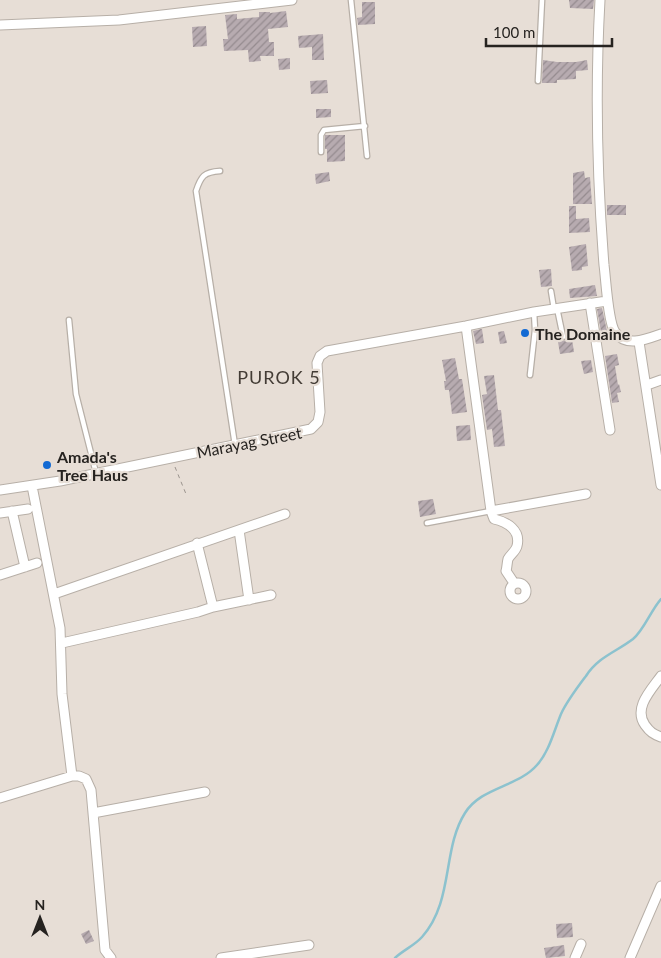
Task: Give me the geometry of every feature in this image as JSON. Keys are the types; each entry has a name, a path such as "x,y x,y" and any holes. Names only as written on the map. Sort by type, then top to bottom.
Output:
{"street":[{"path":"0,25 119,20 292,0"},
{"path":"600,0 597,54 598,168 607,300 615,332 621,338 639,342 661,334"},
{"name":"Marayag Street","path":"0,490 32,486 311,429 318,422 320,412 317,363 320,356 327,351 607,300"},
{"path":"590,303 610,430"},
{"path":"466,326 491,511 494,519 512,526 516,533 517,547 509,559 506,571 514,584"},
{"path":"639,342 657,431 661,483"},
{"path":"647,385 661,380"},
{"path":"32,486 62,644 62,694 72,776"},
{"path":"491,511 586,494"},
{"path":"0,513 28,509"},
{"path":"12,511 25,567"},
{"path":"54,594 285,514"},
{"path":"239,530 249,600"},
{"path":"197,544 213,607"},
{"path":"0,575 37,563"},
{"path":"62,644 213,607 271,595"},
{"path":"661,676 641,706 640,714 643,723 652,734 661,737"},
{"path":"0,798 72,776 86,779 91,790 105,950 111,958"},
{"path":"93,813 205,792"},
{"path":"630,958 661,886"},
{"path":"575,958 581,944"},
{"path":"221,958 309,946"}],"lane":[{"path":"351,0 368,156"},
{"path":"538,81 542,0"},
{"path":"321,152 321,135 324,130 365,126"},
{"path":"220,170 200,178 196,191 235,445"},
{"path":"551,291 563,337"},
{"path":"530,376 535,330 534,312"},
{"path":"69,320 76,394 96,473"},
{"path":"428,523 491,511"}],"path":[{"path":"171,458 186,494"}],"building":[{"path":"569,0 594,0 593,9 570,8"},
{"path":"362,2 375,2 375,24 358,25 357,18 362,17"},
{"path":"286,11 288,27 268,29 269,42 274,42 274,56 260,56 261,61 249,62 248,50 224,51 223,39 228,39 225,15 237,14 237,19 259,17 259,12"},
{"path":"206,26 207,46 193,47 192,27"},
{"path":"323,34 324,60 312,60 312,47 299,48 298,36"},
{"path":"290,58 290,69 279,70 278,59"},
{"path":"543,60 576,62 587,60 588,70 576,71 576,79 557,80 557,83 542,83"},
{"path":"327,80 328,93 311,94 310,81"},
{"path":"316,109 331,109 331,117 316,118"},
{"path":"325,135 345,135 345,161 327,162"},
{"path":"584,171 585,178 590,177 592,204 573,204 573,173"},
{"path":"329,172 330,181 316,184 315,174"},
{"path":"607,205 626,205 626,215 607,215"},
{"path":"569,206 576,206 576,219 589,218 590,232 569,233"},
{"path":"586,244 588,266 582,267 582,270 572,271 569,247"},
{"path":"551,269 552,286 541,287 539,270"},
{"path":"595,285 597,296 570,298 569,289"},
{"path":"602,308 607,331 601,332 597,309"},
{"path":"482,329 484,343 476,344 473,331"},
{"path":"504,331 507,343 500,344 498,332"},
{"path":"572,339 574,352 560,354 558,342"},
{"path":"617,354 619,365 615,366 621,392 617,393 619,402 612,403 605,356"},
{"path":"455,358 459,379 462,379 467,412 452,414 449,390 445,390 444,381 446,381 442,360"},
{"path":"591,360 593,372 584,374 581,361"},
{"path":"494,375 498,410 501,410 505,446 494,447 492,429 487,430 482,395 487,394 484,376"},
{"path":"470,425 471,440 457,441 456,426"},
{"path":"433,499 436,514 420,517 418,501"},
{"path":"572,923 573,937 557,938 556,924"},
{"path":"89,930 94,941 86,944 81,934"},
{"path":"564,945 565,956 546,958 544,948"}],"waterway":[{"path":"395,958 419,940 432,923 444,891 453,842 465,813 480,798 520,778 537,765 548,748 563,709 591,669 602,659 633,639 661,599"}],"place":[{"name":"The Domaine","path":"525,333"},
{"name":"Amada's Tree Haus","path":"47,465"}],"district":[{"name":"PUROK 5","path":"279,377"}]}
